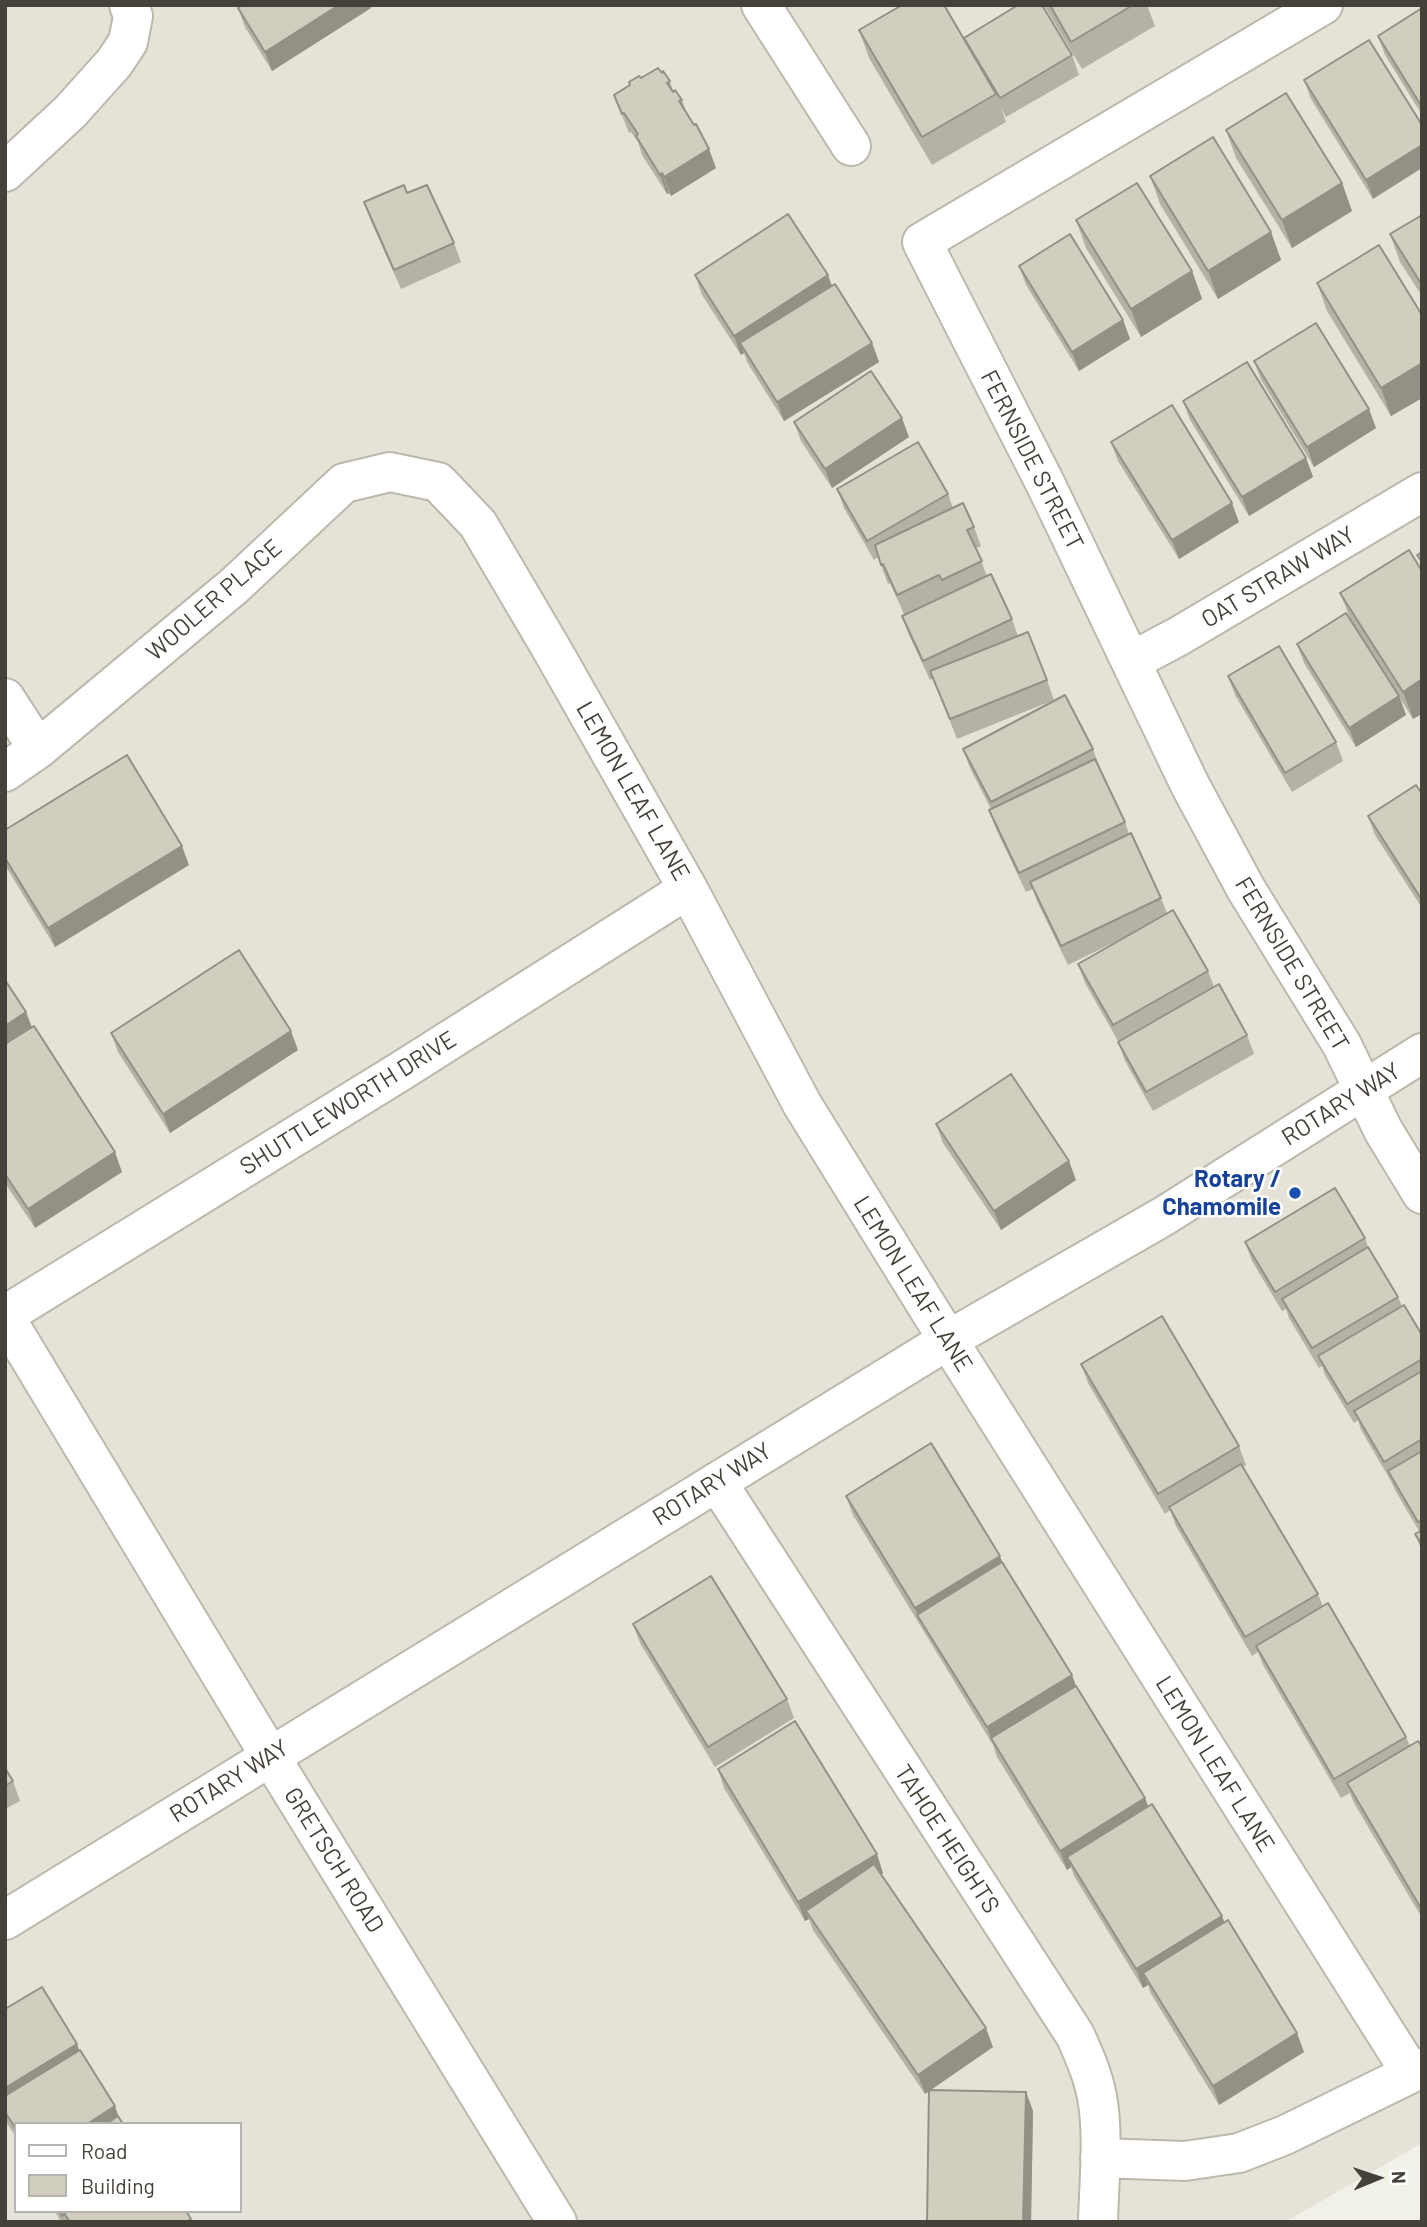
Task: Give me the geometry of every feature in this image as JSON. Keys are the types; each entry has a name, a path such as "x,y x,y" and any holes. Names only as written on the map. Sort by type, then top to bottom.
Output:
{"street":[{"path":"5,172 70,112 114,63 128,42 133,16 129,5"},
{"path":"761,5 851,146"},
{"name":"FERNSIDE STREET","path":"1323,5 922,242 1045,483 1190,785 1246,889 1342,1045 1383,1130 1422,1194"},
{"name":"WOOLER PLACE","path":"5,772 38,749 234,586 344,483 390,472 438,482"},
{"name":"LEMON LEAF LANE","path":"438,482 478,524 688,889 802,1104 947,1340 1416,2071"},
{"name":"OAT STRAW WAY","path":"1132,661 1422,492"},
{"path":"5,698 38,749"},
{"name":"SHUTTLEWORTH DRIVE","path":"5,1316 688,889"},
{"name":"ROTARY WAY","path":"5,1920 947,1340 1164,1216 1422,1053"},
{"name":"GRETSCH ROAD","path":"5,1316 270,1756 557,2222"},
{"name":"TAHOE HEIGHTS","path":"717,1482 1075,2035 1097,2098 1100,2158 1098,2222"},
{"path":"1100,2158 1185,2161 1239,2153 1285,2135 1416,2071"}],"shaded area":[{"path":"5,5 1422,5 1422,2143 1285,2222 5,2222"}],"building":[{"path":"242,5 339,5 265,52 238,8"},
{"path":"902,5 944,5 996,94 922,137 859,30"},
{"path":"1018,5 1042,5 1072,55 1000,98 964,38"},
{"path":"1050,5 1133,5 1071,42"},
{"path":"1422,8 1422,107 1378,36"},
{"path":"1369,40 1422,125 1422,145 1366,180 1304,80"},
{"path":"658,68 670,81 667,83 673,92 675,90 682,100 679,101 694,125 696,124 709,149 664,177 662,173 660,175 624,113 622,114 614,95 630,85 629,82"},
{"path":"1286,93 1342,183 1282,220 1226,130"},
{"path":"1213,137 1271,232 1208,271 1150,176"},
{"path":"1137,183 1192,271 1131,309 1076,220"},
{"path":"404,185 407,193 427,185 454,243 394,270 364,202"},
{"path":"788,214 828,275 734,336 695,275"},
{"path":"1422,215 1422,285 1390,234"},
{"path":"1070,234 1123,320 1072,352 1019,266"},
{"path":"1379,245 1422,315 1422,363 1381,388 1317,283"},
{"path":"835,284 872,343 777,402 740,343"},
{"path":"1316,323 1369,409 1307,447 1254,361"},
{"path":"1247,362 1306,458 1242,497 1183,401"},
{"path":"871,371 902,418 825,469 794,422"},
{"path":"1172,405 1232,503 1172,540 1111,442"},
{"path":"918,442 948,494 867,541 837,489"},
{"path":"963,503 974,527 967,530 982,561 942,580 939,575 897,595 883,564 881,565 875,545"},
{"path":"1409,550 1422,571 1422,679 1403,692 1340,593"},
{"path":"991,574 1012,619 923,661 902,616"},
{"path":"1346,613 1399,696 1349,728 1297,644"},
{"path":"1028,632 1047,680 950,719 930,671"},
{"path":"1279,646 1336,742 1285,773 1228,676"},
{"path":"1065,695 1093,749 991,802 963,749"},
{"path":"127,755 182,846 48,928 5,858 5,830"},
{"path":"1095,759 1125,822 1019,873 989,810"},
{"path":"1416,785 1422,794 1422,900 1368,816"},
{"path":"1131,833 1161,898 1061,946 1030,882"},
{"path":"1173,910 1208,971 1113,1025 1078,964"},
{"path":"239,950 291,1031 163,1114 111,1033"},
{"path":"5,980 26,1012 5,1026"},
{"path":"1219,984 1247,1035 1146,1092 1118,1042"},
{"path":"34,1026 115,1152 28,1209 5,1174 5,1044"},
{"path":"1011,1074 1069,1161 994,1211 936,1124"},
{"path":"1335,1188 1365,1238 1275,1292 1245,1242"},
{"path":"1368,1247 1398,1297 1312,1348 1282,1299"},
{"path":"1404,1305 1422,1335 1422,1359 1347,1404 1318,1356"},
{"path":"1162,1316 1239,1446 1158,1494 1081,1364"},
{"path":"1422,1371 1422,1439 1384,1462 1354,1411"},
{"path":"931,1443 1000,1556 915,1608 846,1496"},
{"path":"1422,1451 1422,1520 1418,1522 1388,1471"},
{"path":"1241,1464 1318,1594 1245,1637 1169,1507"},
{"path":"1422,1530 1422,1545 1415,1534"},
{"path":"1002,1562 1072,1675 987,1727 917,1615"},
{"path":"711,1576 787,1699 708,1747 633,1624"},
{"path":"1328,1603 1406,1737 1334,1779 1256,1646"},
{"path":"1076,1686 1145,1798 1060,1851 991,1738"},
{"path":"795,1721 877,1854 798,1902 718,1769"},
{"path":"1418,1741 1422,1747 1422,1910 1347,1783"},
{"path":"5,1768 13,1781 5,1786"},
{"path":"1152,1804 1222,1916 1136,1969 1067,1857"},
{"path":"874,1864 986,2028 918,2075 806,1911"},
{"path":"1228,1920 1297,2033 1213,2086 1143,1973"},
{"path":"42,1987 77,2044 5,2088 5,2009"},
{"path":"80,2050 115,2106 90,2122 14,2122 14,2126 5,2112 5,2096"},
{"path":"929,2090 1026,2092 1023,2222 927,2222"},
{"path":"118,2116 122,2122 109,2122"},
{"path":"64,2213 187,2213 191,2219 186,2222 70,2222"}],"place":[{"name":"Rotary / Chamomile","path":"1295,1193"}]}
